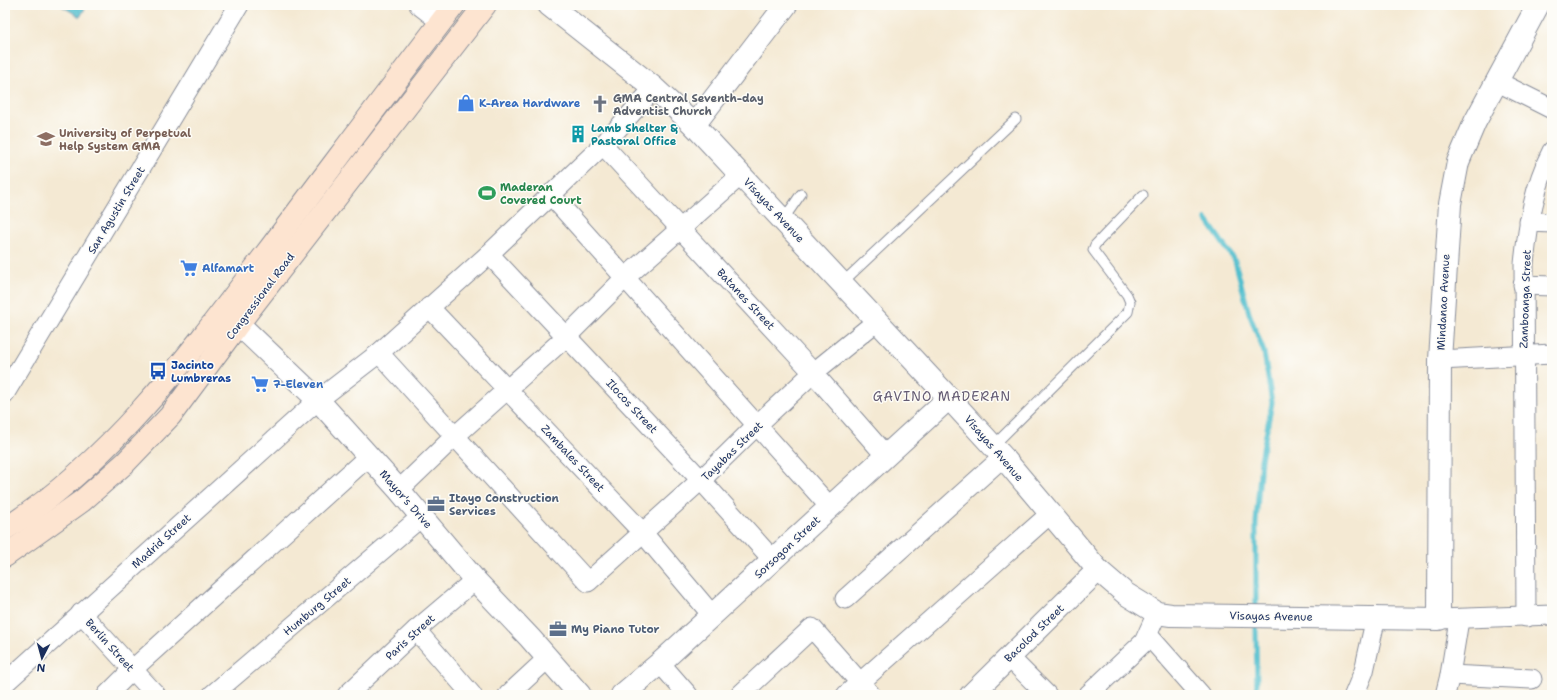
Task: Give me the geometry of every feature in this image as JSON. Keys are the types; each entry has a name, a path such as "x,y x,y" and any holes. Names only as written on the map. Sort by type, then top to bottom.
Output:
{"main road":[{"name":"Congressional Road","path":"5,556 82,501 125,463 170,416 231,316 454,5"},
{"name":"Congressional Road","path":"5,529 70,481 107,446 231,316 485,5"}],"street":[{"name":"San Agustin Street","path":"5,393 239,5"},
{"path":"420,5 441,22"},
{"name":"Visayas Avenue","path":"549,5 654,88 694,126 949,398 998,452 1098,570 1126,594 1158,613 1171,615 1449,619 1552,616"},
{"path":"694,126 786,5"},
{"name":"Mindanao Avenue","path":"1449,619 1440,360 1450,204 1458,162 1475,122 1538,5"},
{"path":"1496,81 1552,109"},
{"path":"318,400 379,353 489,254 550,194 603,145 654,88"},
{"name":"Batanes Street","path":"603,145 681,228 886,456"},
{"name":"Zamboanga Street","path":"1526,616 1523,285 1531,208 1546,162 1552,151"},
{"path":"399,490 454,437 567,336 626,277 741,175"},
{"path":"550,194 758,424 830,507"},
{"path":"1529,222 1552,223"},
{"name":"Ilocos Street","path":"489,254 702,480 773,560"},
{"path":"1523,285 1552,286"},
{"name":"Zambales Street","path":"429,307 509,389 644,533 712,615"},
{"name":"Mayor's Drive","path":"231,316 318,400 399,490 475,580 530,638 580,695"},
{"name":"Tayabas Street","path":"454,437 588,582 702,480 758,424 813,374 877,321"},
{"path":"379,353 454,437"},
{"path":"1440,360 1552,354"},
{"name":"Sorsogon Street","path":"622,695 660,663 949,398"},
{"name":"Madrid Street","path":"5,684 318,400"},
{"path":"845,599 998,452"},
{"path":"107,695 132,670 369,456"},
{"path":"846,695 865,688 1050,514"},
{"name":"Humburg Street","path":"212,695 421,517"},
{"name":"Bacolod Street","path":"971,695 1098,570"},
{"name":"Paris Street","path":"357,692 416,630 475,580"},
{"name":"Berlin Street","path":"82,613 156,695"},
{"path":"1088,695 1148,636 1158,613"},
{"path":"1354,695 1364,671 1376,617"},
{"path":"1445,695 1450,675 1449,619"},
{"path":"740,695 812,628 865,688"},
{"path":"416,630 472,695"},
{"path":"1148,636 1198,694"},
{"path":"1009,657 1047,695"},
{"path":"508,695 547,659"},
{"path":"660,663 688,695"},
{"path":"1450,675 1532,679"},
{"path":"5,684 14,695"}],"lane":[{"path":"842,283 1016,119"},
{"path":"783,220 801,194"},
{"path":"998,452 1128,312 1130,302 1127,295 1093,250 1095,245 1143,195"}],"water":[{"path":"60,5 87,5 80,17"}],"waterway":[{"path":"1206,219 1235,261 1249,313 1264,352 1272,403 1261,460 1256,522 1256,606"},
{"path":"1256,626 1257,695"}],"place":[{"name":"K-Area Hardware","path":"466,103"},
{"name":"GMA Central Seventh-day Adventist Church","path":"600,104"},
{"name":"Lamb Shelter & Pastoral Office","path":"578,134"},
{"name":"University of Perpetual Help System GMA","path":"46,139"},
{"name":"Maderan Covered Court","path":"487,193"},
{"name":"Alfamart","path":"189,268"},
{"name":"Jacinto Lumbreras","path":"158,371"},
{"name":"7-Eleven","path":"260,384"},
{"name":"Itayo Construction Services","path":"436,504"},
{"name":"My Piano Tutor","path":"558,629"}],"district":[{"name":"GAVINO MADERAN","path":"942,396"}]}
